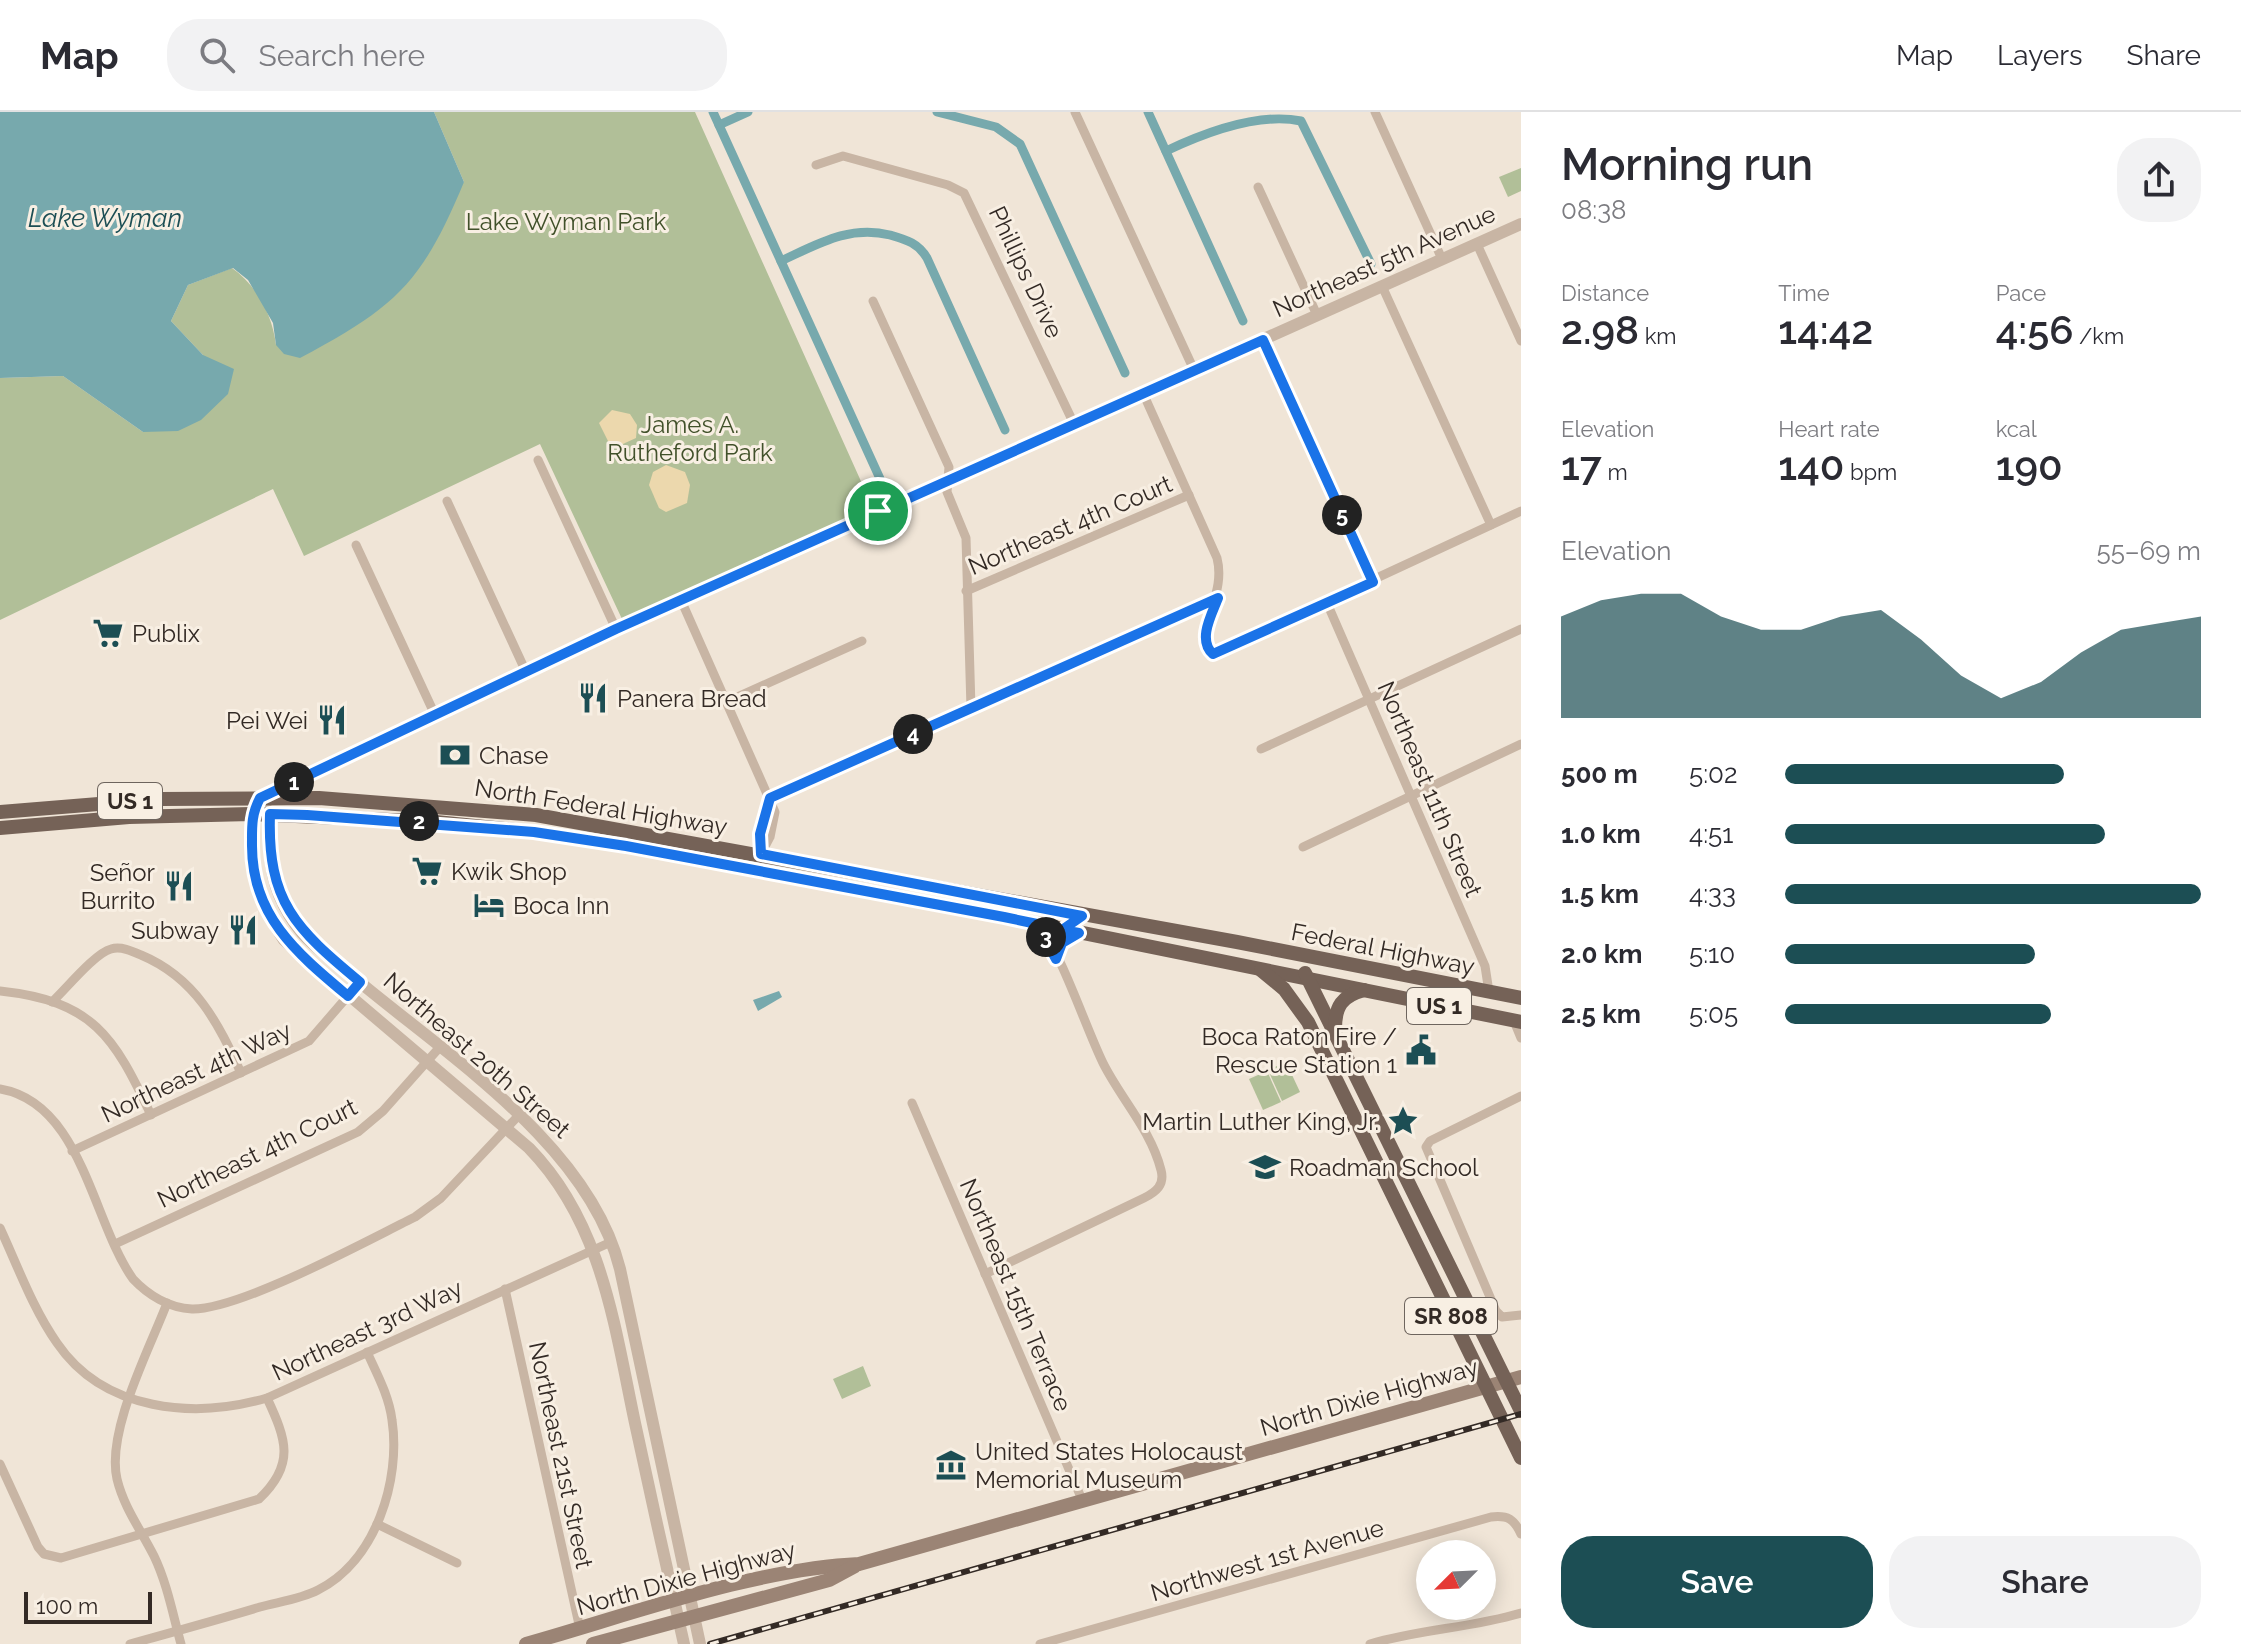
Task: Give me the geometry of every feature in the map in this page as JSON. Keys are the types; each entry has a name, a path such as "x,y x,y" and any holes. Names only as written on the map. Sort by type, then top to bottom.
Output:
{"main road":[{"name":"North Federal Highway","path":"0,812 160,799 319,798 536,815 629,829 1082,916 1237,942"},
{"path":"436,822 438,805"},
{"name":"North Federal Highway","path":"0,828 129,817 270,814 436,822 509,829 626,846 760,871 1364,990"},
{"path":"509,829 536,815"},
{"path":"731,866 761,854"},
{"path":"760,871 772,863 790,860"},
{"path":"1062,930 1082,916"},
{"name":"Federal Highway","path":"1237,942 1521,998"},
{"path":"1263,968 1282,964 1290,953"},
{"name":"SR 808","path":"1290,953 1307,977 1335,1029 1514,1379 1521,1411"},
{"path":"1308,1022 1303,994 1307,977 1336,962"},
{"path":"1263,968 1284,989 1308,1022"},
{"name":"Federal Highway","path":"1364,990 1518,1022"},
{"path":"1335,1029 1340,1003 1351,993 1364,990"},
{"name":"SR 808","path":"1308,1022 1521,1458"},
{"name":"North Dixie Highway","path":"526,1644 775,1576 825,1566 859,1564 1514,1379"},
{"name":"North Dixie Highway","path":"593,1644 829,1580 859,1564"}],"street":[{"path":"1075,112 1194,370"},
{"path":"1375,112 1442,259"},
{"name":"Phillips Drive","path":"816,165 843,156 948,185 970,199 1074,424"},
{"path":"1258,187 1317,315"},
{"name":"Northeast 5th Avenue","path":"260,798 616,629 1521,224"},
{"path":"1477,244 1521,341"},
{"path":"1382,286 1491,525"},
{"path":"873,301 949,467 947,492 966,538 971,708"},
{"path":"1263,340 1373,582"},
{"path":"1143,393 1217,558 1221,575 1218,598 1206,629 1206,646 1213,654 1221,653 1521,511"},
{"path":"538,460 616,629"},
{"name":"Northeast 4th Court","path":"966,591 1189,495"},
{"path":"447,501 526,672"},
{"path":"356,545 435,715"},
{"path":"770,798 1218,598"},
{"path":"681,600 775,812 770,837 761,854"},
{"name":"Northeast 11th Street","path":"1327,603 1485,966 1489,992"},
{"path":"1261,749 1521,629"},
{"path":"726,702 862,641"},
{"path":"1303,847 1521,744"},
{"path":"319,798 314,787 320,770"},
{"path":"251,814 260,798 270,814"},
{"name":"Northeast 20th Street","path":"251,814 253,869 265,908 294,950 548,1167 582,1220 605,1282 684,1644"},
{"name":"Northeast 20th Street","path":"270,814 271,867 282,901 308,940 519,1115 574,1173 611,1242 662,1460 700,1644"},
{"path":"626,846 629,829"},
{"path":"265,908 282,901"},
{"path":"985,1274 1157,1192 1162,1182 1162,1172 1146,1135 1103,1064 1037,924"},
{"path":"1056,959 1062,943 1079,933"},
{"path":"52,1002 110,949 135,952 166,968 193,990 215,1018 241,1073"},
{"name":"Northeast 4th Way","path":"72,1151 309,1041 360,982"},
{"path":"0,991 52,1002 87,1020 114,1043 151,1115"},
{"path":"1518,1022 1521,1038"},
{"name":"Northeast 4th Court","path":"115,1244 358,1132 383,1111 439,1048"},
{"path":"0,1089 21,1095 42,1107 59,1126 133,1279 167,1303 190,1309 236,1300 415,1217 441,1198 519,1115"},
{"path":"1521,1096 1430,1141 1426,1147 1496,1311 1502,1317 1521,1315"},
{"name":"Northeast 15th Terrace","path":"912,1103 1083,1502"},
{"name":"Northeast 3rd Way","path":"0,1228 38,1312 58,1346 107,1387 131,1398 186,1411 244,1405 267,1398 611,1242"},
{"name":"Northeast 21st Street","path":"505,1289 580,1629"},
{"path":"167,1303 119,1434 116,1477 161,1573 181,1644"},
{"path":"130,1644 318,1590 350,1564 377,1524 390,1487 392,1421 388,1402 367,1352"},
{"path":"0,1464 38,1547 44,1554 61,1558 245,1505 270,1489 282,1468 285,1448 282,1432 267,1398"},
{"path":"644,1466 662,1460"},
{"name":"Northwest 1st Avenue","path":"1040,1644 1505,1516 1516,1522 1521,1534"},
{"path":"377,1524 457,1563"},
{"path":"1370,1644 1412,1633 1470,1628 1521,1613"}],"green space":[{"name":"Lake Wyman Park","path":"434,112 695,112 873,508 622,619 540,444 304,556 273,489 0,620 0,378 63,376 143,432 203,355 171,321 188,285 232,268 249,283 262,302 276,345 464,182"},
{"path":"1521,168 1521,191 1508,197 1499,177"},
{"path":"1286,1062 1300,1092 1282,1101 1268,1070"},
{"path":"1267,1071 1281,1102 1263,1110 1249,1079"},
{"path":"863,1366 871,1386 842,1399 833,1379"}],"sand":[{"path":"612,410 630,414 637,425 636,438 612,449 599,423"},
{"path":"666,465 685,472 690,485 687,503 666,512 659,508 649,485 653,472"}],"water":[{"name":"Lake Wyman","path":"0,112 434,112 464,182 434,245 402,289 360,323 300,358 284,354 276,345 273,323 248,280 233,268 188,285 171,321 203,355 234,369 228,394 201,420 178,431 143,432 63,376 0,378"},
{"path":"779,991 782,997 758,1011 753,1000"}],"waterway":[{"path":"713,112 882,483"},
{"path":"719,125 748,112"},
{"path":"937,112 996,127 1020,144 1125,373"},
{"path":"1148,112 1243,321"},
{"path":"1166,151 1214,131 1249,122 1267,119 1301,121 1371,264"},
{"path":"781,261 834,238 861,232 890,235 916,245 927,258 1005,430"}],"railway":[{"path":"710,1644 1521,1414"}],"place":[{"name":"Publix","path":"108,633"},
{"name":"Panera Bread","path":"593,698"},
{"name":"Pei Wei","path":"332,720"},
{"name":"Chase","path":"455,755"},
{"name":"Kwik Shop","path":"427,871"},
{"name":"Señor Burrito","path":"179,886"},
{"name":"Boca Inn","path":"489,905"},
{"name":"Subway","path":"243,930"},
{"name":"Boca Raton Fire / Rescue Station 1","path":"1421,1050"},
{"name":"Martin Luther King, Jr.","path":"1403,1121"},
{"name":"Roadman School","path":"1265,1167"},
{"name":"United States Holocaust Memorial Museum","path":"951,1465"}],"route":[{"path":"1263,340 1373,582 1213,654 1206,646 1206,629 1218,598 770,798 763,812 761,854 1082,916 1062,930 1079,933 1060,945 1056,959 1046,935 1037,924 626,846 436,822 270,814 271,867 285,908 308,940 360,982 348,996 284,940 267,913 253,869 251,814 260,798 616,629 878,511 1263,340"}],"park label":[{"name":"James A. Rutheford Park","path":"690,438"}]}
